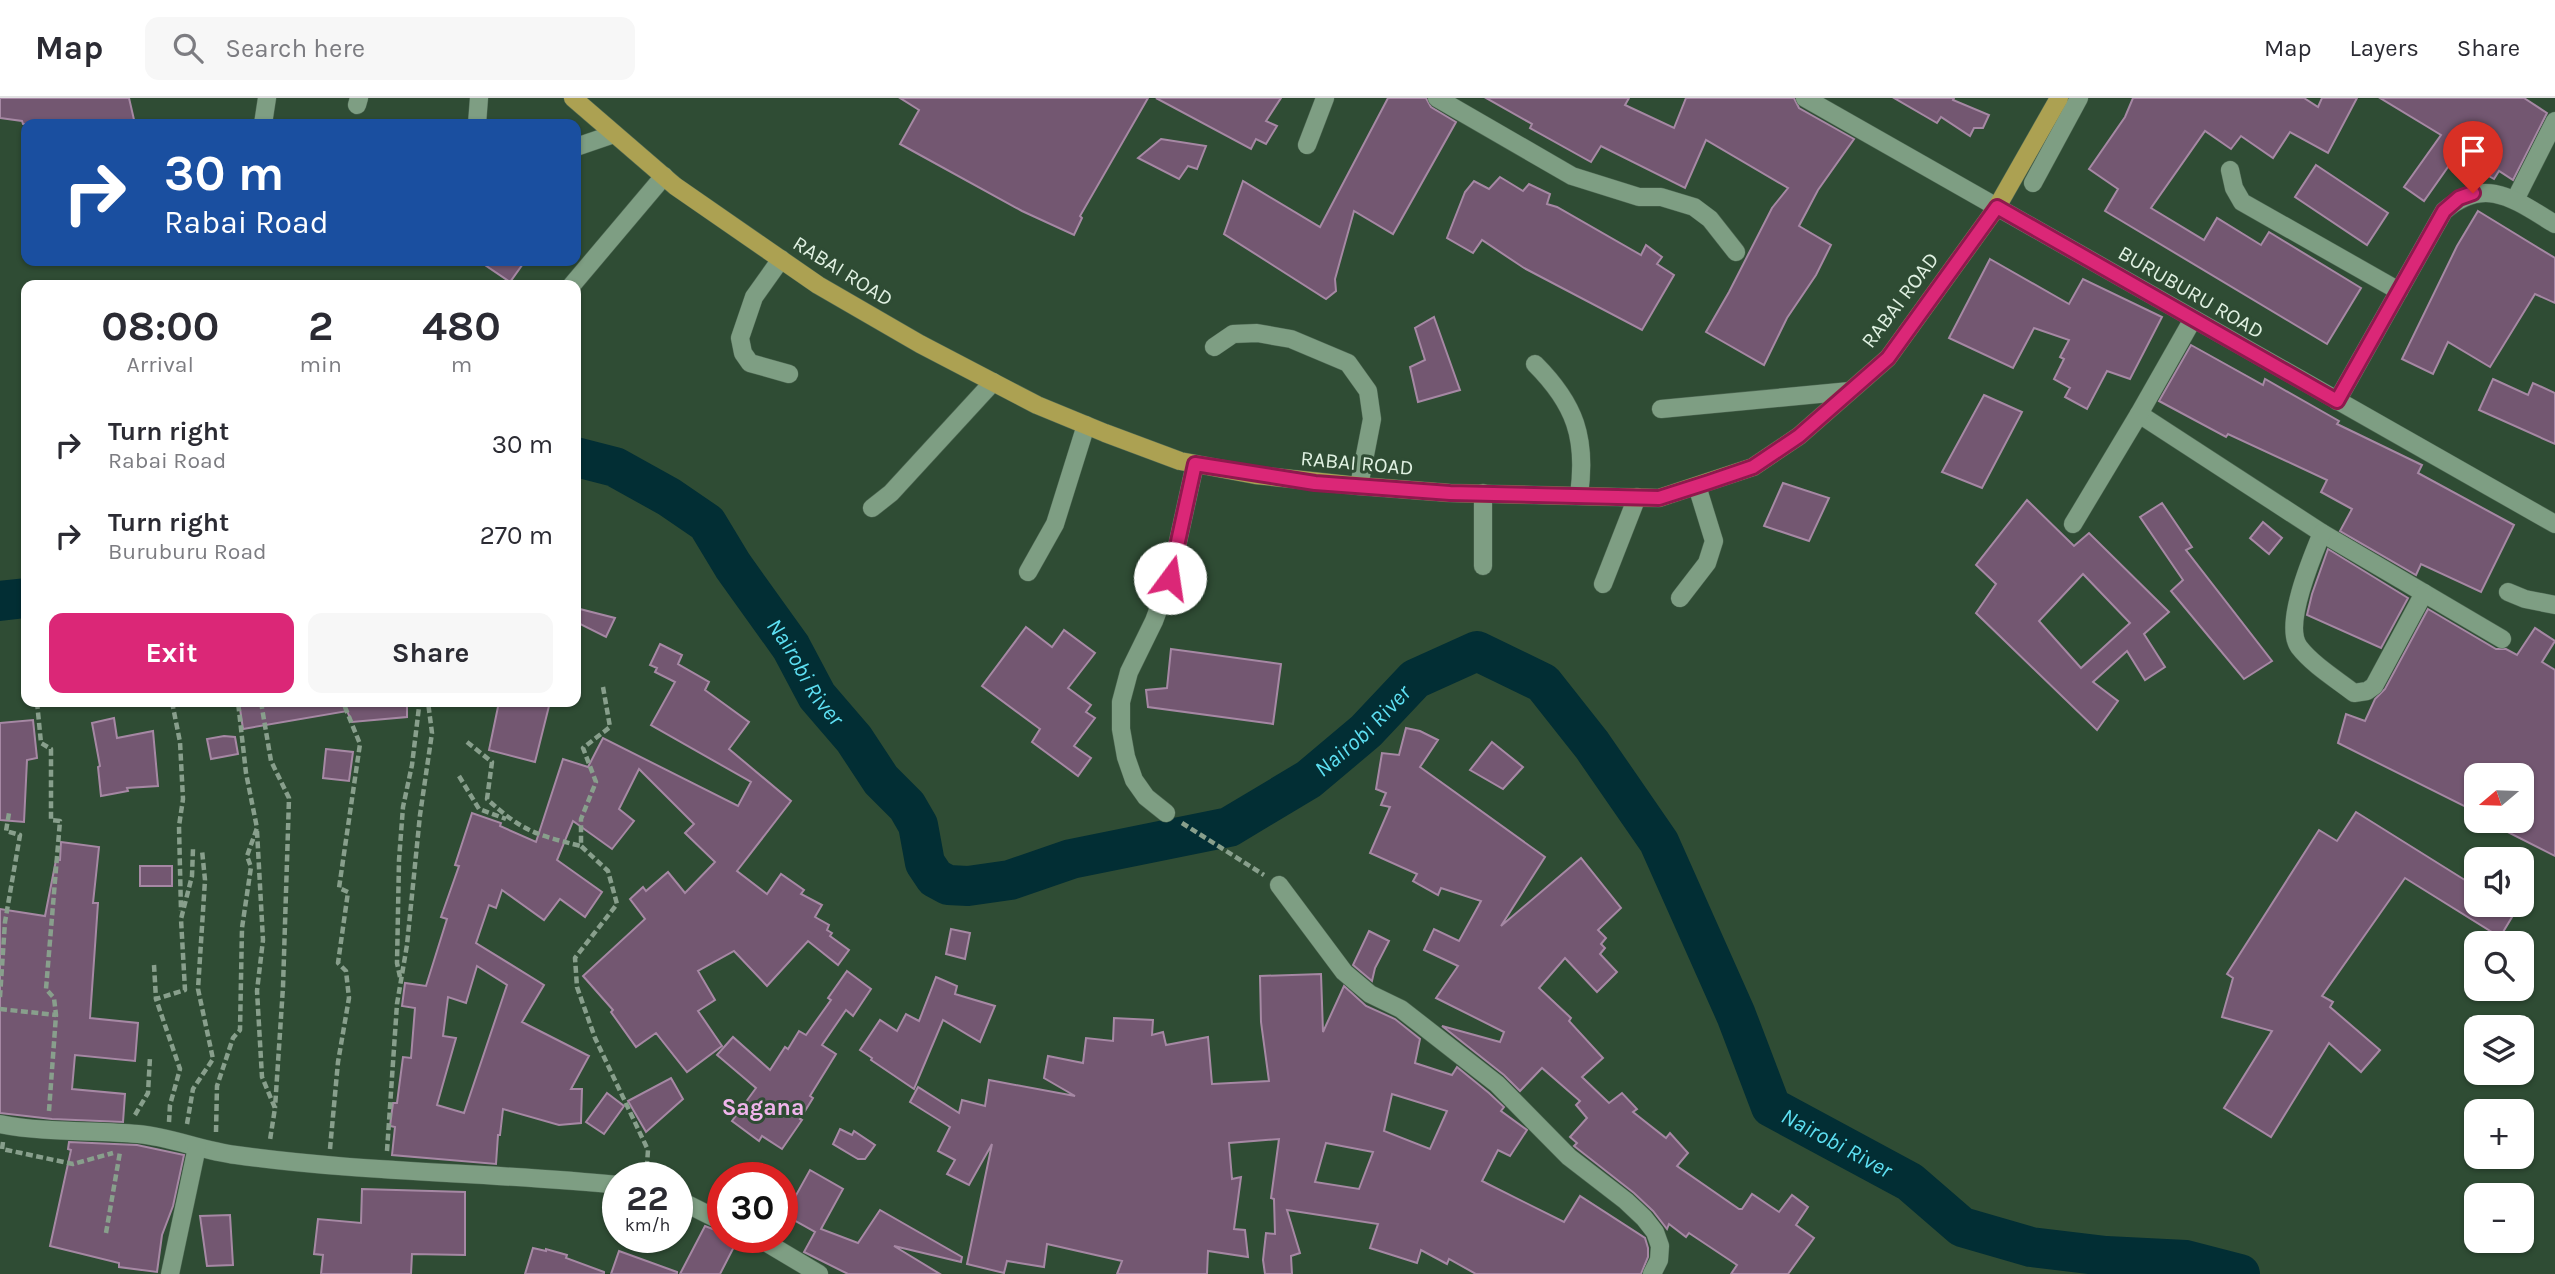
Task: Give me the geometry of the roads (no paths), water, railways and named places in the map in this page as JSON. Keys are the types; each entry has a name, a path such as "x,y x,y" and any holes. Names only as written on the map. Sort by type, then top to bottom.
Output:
{"main road":[{"name":"RABAI ROAD","path":"573,98 664,176 818,285 920,344 1037,405 1180,461 1255,475 1359,486 1483,494 1659,498 1753,467 1799,436 1888,358 1997,207 2059,98"}],"street":[{"path":"264,119 267,98"},
{"path":"477,119 479,98"},
{"path":"1307,145 1325,98"},
{"path":"1437,98 1573,176 1639,198 1661,197 1694,207 1710,219 1736,252"},
{"name":"BURUBURU ROAD","path":"1805,98 2555,524"},
{"path":"2033,183 2079,98"},
{"path":"2515,200 2555,121"},
{"path":"581,145 614,134"},
{"path":"2230,170 2234,188 2242,202 2399,291"},
{"path":"576,280 664,176"},
{"path":"2337,401 2444,211 2459,198 2487,191 2515,200 2555,224"},
{"path":"781,259 754,297 740,338 743,353 750,363 789,374"},
{"path":"2073,524 2140,414 2193,319"},
{"path":"1214,347 1233,334 1257,333 1291,339 1348,363 1368,391 1372,419 1359,486"},
{"path":"1535,365 1555,384 1572,410 1583,467 1579,495"},
{"path":"872,509 891,493 993,382"},
{"path":"1661,409 1850,391"},
{"path":"2140,414 2322,533 2502,639"},
{"path":"1028,572 1055,524 1086,425"},
{"path":"1166,813 1146,797 1134,780 1121,729 1121,702 1129,672 1154,621 1170,578 1195,464"},
{"path":"1680,598 1707,563 1714,541 1697,486"},
{"path":"1483,494 1483,566"},
{"path":"1603,584 1637,497"},
{"path":"2322,533 2300,593 2294,634 2298,646 2354,693 2367,691 2374,686 2424,593"},
{"path":"2508,592 2525,600 2555,605"},
{"path":"1279,885 1344,972 1370,994 1401,1009 1497,1084 1569,1157 1644,1218 1660,1246 1653,1274"},
{"path":"0,1124 48,1130 140,1135 215,1151 267,1158 390,1170 489,1174 602,1184"},
{"path":"170,1274 197,1147"},
{"path":"784,1253 819,1274"}],"waterway":[{"name":"Nairobi River","path":"581,458 615,467 669,497 707,523 733,566 791,647 817,696 854,739 881,780 907,806 918,825 925,863 935,878 948,885 968,886 1010,880 1071,859 1229,827 1309,779 1366,731 1415,679 1477,651 1543,683 1592,745 1659,842 1736,1015 1771,1107 1910,1182 1962,1227 2031,1247 2106,1256 2186,1260 2240,1274"},
{"name":"Nairobi River","path":"0,601 21,599"}],"district":[{"name":"Sagana","path":"763,1107"}]}
